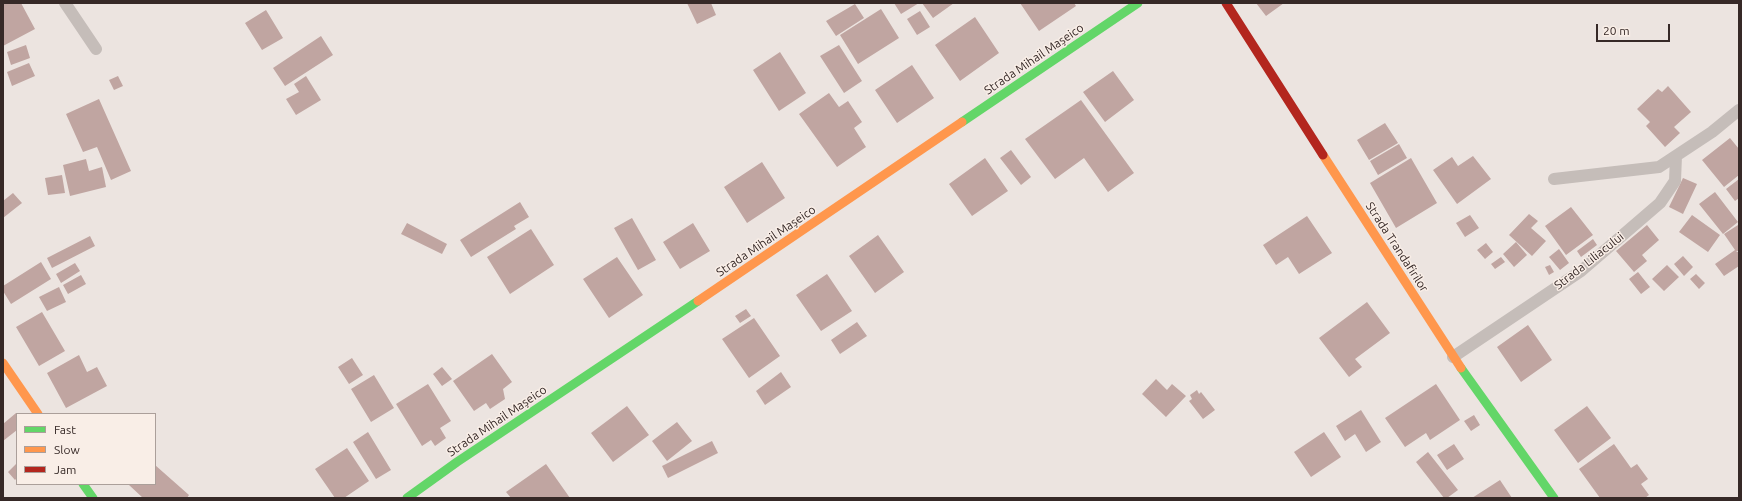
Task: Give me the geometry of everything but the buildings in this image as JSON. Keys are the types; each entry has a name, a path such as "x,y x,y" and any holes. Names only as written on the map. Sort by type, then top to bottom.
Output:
{"street":[{"name":"Strada Mihail Mașeico","path":"407,498 457,462 1138,3"},
{"name":"Strada Trandafirilor","path":"1226,3 1453,357 1554,498"},
{"path":"3,363 37,413"},
{"path":"84,485 93,498"}],"lane":[{"path":"65,3 96,49"},
{"path":"1554,179 1659,168 1712,132 1739,110"},
{"name":"Strada Liliacului","path":"1453,357 1581,271 1660,203 1675,181 1676,156"}],"traffic: fast":[{"path":"962,122 1138,3"},
{"path":"407,498 457,462 698,301"},
{"path":"1461,368 1554,498"},
{"path":"84,485 93,498"}],"traffic: slow":[{"path":"698,301 962,122"},
{"path":"1323,155 1461,368"},
{"path":"3,363 37,413"}],"traffic: jam":[{"path":"1226,3 1323,155"}]}
